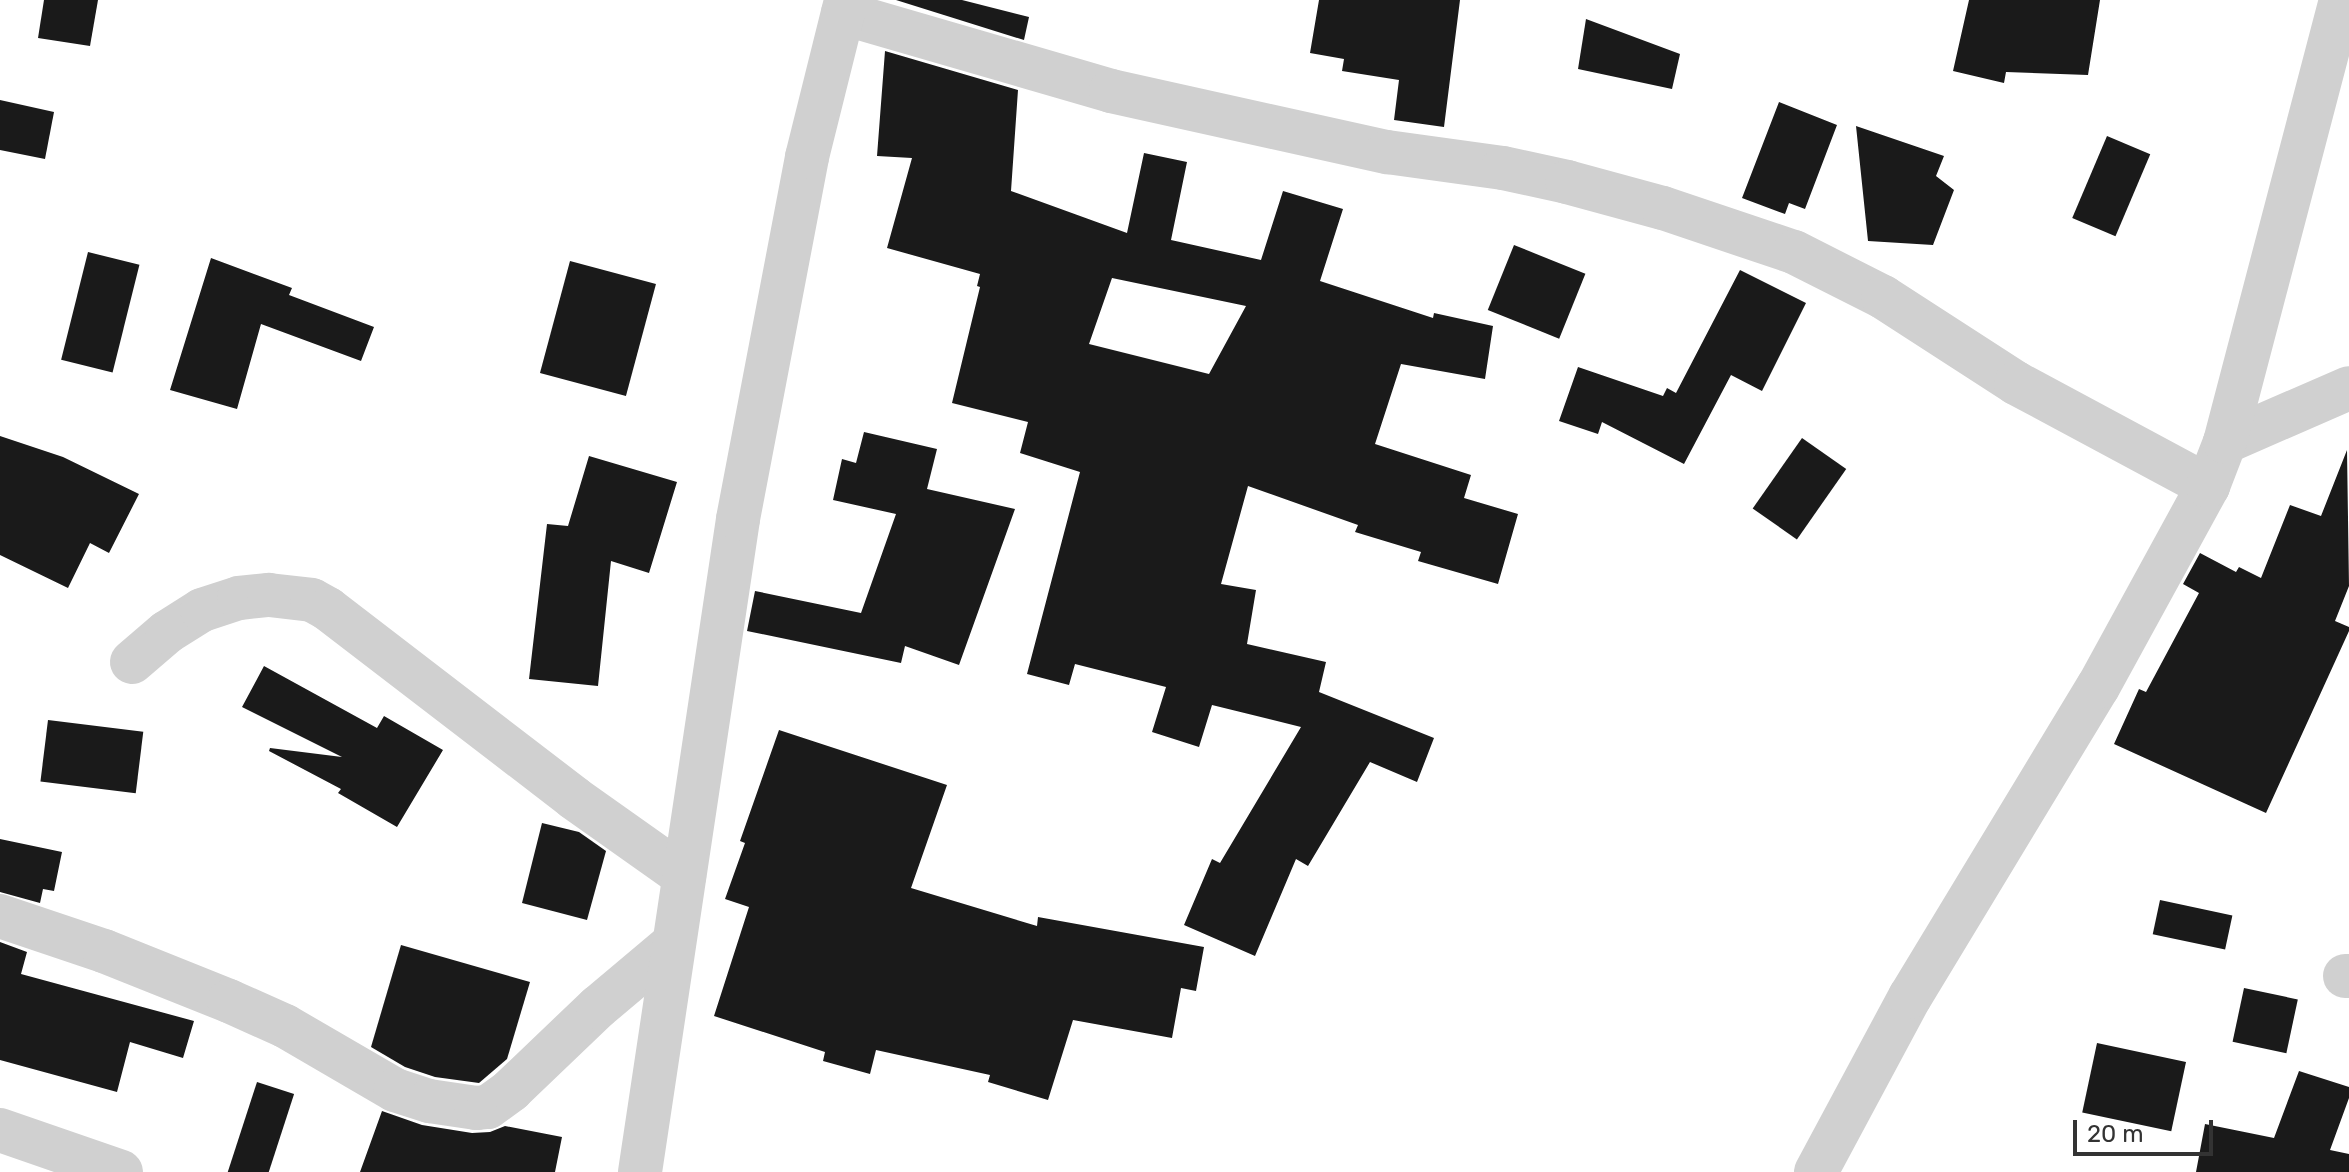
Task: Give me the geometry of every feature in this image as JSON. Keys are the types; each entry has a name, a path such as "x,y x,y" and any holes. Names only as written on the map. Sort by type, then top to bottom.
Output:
{"street":[{"path":"1816,1172 1910,997 2098,687 2208,486 2225,442 2341,0"},
{"path":"640,1172 738,519 807,157 844,6 1111,91 1387,152 1503,168 1567,182 1663,208 1794,252 1883,297 2016,383 2208,486"},
{"path":"2225,442 2349,388"},
{"path":"132,662 167,632 202,610 239,598 269,595 312,600 328,609 574,798 684,876"},
{"path":"0,916 104,951 229,1001 285,1026 395,1090 429,1101 476,1108 488,1107 511,1090 598,1007 674,943"},
{"path":"0,1130 121,1172"}],"building":[{"path":"44,0 98,0 90,46 38,38"},
{"path":"896,0 962,0 1029,17 1024,40"},
{"path":"1319,0 1460,0 1444,127 1394,120 1399,80 1342,71 1344,59 1310,53"},
{"path":"1969,0 2100,0 2088,75 2006,72 2004,83 1953,71"},
{"path":"1586,19 1680,54 1672,89 1578,69"},
{"path":"885,51 1018,90 1011,191 1127,233 1144,153 1187,162 1171,240 1261,260 1283,191 1343,209 1320,281 1433,318 1434,313 1493,326 1485,379 1401,364 1375,444 1471,475 1464,498 1518,514 1498,584 1418,561 1421,552 1355,532 1358,525 1248,486 1221,584 1256,590 1247,644 1326,662 1319,692 1434,738 1417,782 1370,762 1308,866 1296,859 1255,956 1184,925 1212,859 1220,863 1301,727 1212,705 1199,747 1152,732 1166,687 1075,664 1069,685 1027,674 1080,472 1020,453 1028,422 952,403 980,287 977,286 980,274 887,248 912,158 877,156","holes":["1112,278 1246,306 1209,374 1089,344"]},
{"path":"0,100 54,112 45,159 0,150"},
{"path":"1779,102 1837,125 1805,209 1789,203 1785,214 1742,198"},
{"path":"1856,126 1944,156 1936,176 1954,190 1933,245 1868,241"},
{"path":"2107,136 2150,154 2115,236 2072,218"},
{"path":"1514,245 1585,274 1559,339 1488,310"},
{"path":"88,252 139,265 113,373 61,360"},
{"path":"211,258 292,288 289,295 374,327 361,361 261,324 237,409 170,390"},
{"path":"570,261 656,284 626,396 540,373"},
{"path":"1740,270 1806,303 1762,391 1731,375 1684,464 1602,422 1598,434 1559,421 1578,367 1663,396 1667,388 1676,393"},
{"path":"864,432 937,449 927,489 1015,509 959,665 905,646 901,663 747,631 755,591 861,613 896,514 833,500 842,459 856,463"},
{"path":"0,436 63,457 139,494 109,553 90,543 68,588 0,555"},
{"path":"1802,438 1846,469 1797,539 1753,508"},
{"path":"2347,450 2349,586 2335,621 2349,627 2349,631 2266,813 2114,744 2139,689 2146,692 2199,593 2183,584 2200,553 2236,572 2239,567 2261,578 2290,505 2321,516"},
{"path":"589,456 677,482 649,573 611,561 598,686 529,679 547,524 568,526"},
{"path":"264,666 377,728 384,716 443,750 397,827 338,793 341,789 269,751 270,748 342,757 242,707"},
{"path":"48,720 143,732 136,793 40,782"},
{"path":"779,730 947,785 911,888 1037,926 1038,917 1204,947 1196,991 1181,988 1172,1038 1073,1020 1048,1100 988,1082 990,1075 876,1050 870,1074 823,1061 825,1052 714,1016 749,907 725,899 745,843 740,841"},
{"path":"542,823 579,832 606,851 587,920 522,903"},
{"path":"0,839 62,852 54,891 43,889 40,903 0,892"},
{"path":"2160,900 2232,915 2225,950 2153,934"},
{"path":"0,942 27,952 21,974 194,1021 183,1058 130,1042 117,1092 0,1060"},
{"path":"401,945 530,982 507,1059 479,1083 435,1077 405,1067 371,1047"},
{"path":"2244,988 2298,999 2286,1053 2233,1042"},
{"path":"2097,1043 2186,1062 2171,1131 2082,1112"},
{"path":"2299,1071 2349,1087 2349,1098 2330,1150 2349,1154 2349,1172 2196,1172 2205,1124 2274,1138"},
{"path":"257,1082 294,1094 269,1172 228,1172"},
{"path":"382,1111 422,1125 472,1133 490,1132 505,1126 562,1137 555,1172 360,1172"}]}
